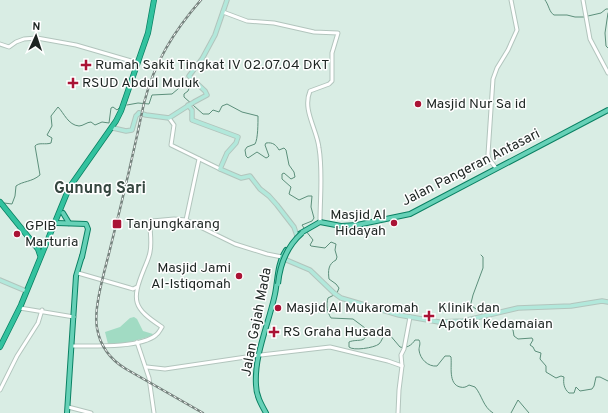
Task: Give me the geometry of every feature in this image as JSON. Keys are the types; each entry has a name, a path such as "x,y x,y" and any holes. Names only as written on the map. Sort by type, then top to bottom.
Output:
{"highway":[{"path":"63,213 63,206 71,189 124,112 151,24 155,0"},
{"path":"0,347 21,306 69,188 119,117 135,75"},
{"path":"1,203 38,249 40,257"},
{"path":"38,265 40,257 56,222"},
{"path":"38,249 44,248"}],"main road":[{"path":"113,128 131,131 136,116 139,113 169,118 207,94 206,91 189,76 215,35 228,0"},
{"path":"191,103 192,120 238,137 235,145 227,153 220,169 241,178 250,176 260,189 274,201 292,225 297,236"},
{"name":"Jalan Pangeran Antasari","path":"281,262 297,236 320,222 339,226 351,225 394,218 411,213 608,112"},
{"name":"Jalan Pangeran Antasari","path":"289,248 304,232 320,224 352,227 401,218 413,214 496,168 571,131"},
{"path":"63,213 69,223"},
{"path":"56,222 86,224 88,229 76,281"},
{"path":"277,286 283,259 295,240 304,232"},
{"path":"67,413 76,281 82,256"},
{"path":"281,262 310,270 336,294 375,309 434,321 448,322 485,316 518,308 572,306 608,302"},
{"name":"Jalan Gajah Mada","path":"267,413 257,395 257,376 260,355 277,286 281,262"},
{"path":"0,280 26,291"}],"street":[{"path":"496,168 488,154 492,79 517,30 511,0"},
{"path":"583,0 591,43 608,73"},
{"path":"223,12 247,21 274,23 314,32 338,33 332,53 332,81 329,84 310,91 308,98 308,110 319,145 320,222"},
{"path":"0,44 9,46 24,38 37,38 76,45 137,66"},
{"path":"169,118 174,125 171,146 220,169"},
{"path":"186,220 199,159"},
{"path":"72,346 96,346 137,342 156,335 162,327 151,320 141,309 136,299 137,288 150,251 151,222 174,219 186,220 235,244 281,262"},
{"path":"78,274 136,292"},
{"path":"98,280 132,289 137,288"},
{"path":"21,306 74,316"},
{"path":"0,390 17,356 38,323 42,311"},
{"path":"398,413 402,366 401,355 410,317"},
{"path":"137,342 140,354 147,367 150,378 154,413"},
{"path":"147,367 165,369 260,355 330,347 388,361 402,366"},
{"path":"68,407 91,413"}],"green space":[{"path":"134,317 137,319 143,331 153,334 152,336 126,343 108,344 105,332 120,327 130,318"}],"waterway":[{"path":"545,0 554,15 585,17"},
{"path":"588,16 601,13 608,9"},
{"path":"608,13 605,33 606,46 608,48"},
{"path":"127,105 138,103 149,104 152,95 172,94 185,83 190,86 188,91 184,94 184,97 203,114 209,114 213,110 219,112 222,106 227,104 242,112 258,116 256,142 255,144 247,147 245,150 246,156 248,158 257,152 266,158 268,157 269,156 265,145 266,143 274,144 279,150 284,148 286,150 289,165 294,172 295,177 291,179 284,173 282,174 282,179 291,187 289,194 299,200 312,196 311,207 314,218 312,221 302,225 304,228"},
{"path":"4,203 12,204 16,186 40,175 35,146 38,144 51,143 52,138 47,135 52,126 51,116 58,107 69,121 79,126 91,122 95,125 102,122 109,123 111,108 113,107 117,110 121,106"},
{"path":"306,231 313,240 310,245 311,246 325,248 331,242 336,244 335,250 337,257 329,268 329,279 339,288 337,293"},
{"path":"481,255 483,257 483,268 471,303 472,306 484,315"},
{"path":"334,295 328,298 327,301 328,311 331,318 353,319 365,328 366,333 364,339 349,342 349,347 359,349 368,348 379,344 386,334 389,334 400,347 409,346 415,340 419,340 419,350 425,362 437,366 445,356 450,356 452,379 456,385 460,387 469,385 475,387 487,408 493,413"},
{"path":"486,318 496,327 500,326 502,323 505,323 513,330 514,336 518,339 532,338 533,340 530,345 535,351 541,353 540,359 546,366 546,372 556,378 561,376 564,377 564,386 569,393 574,393 576,387 580,391 592,389 596,377 600,377 608,381"},
{"path":"511,413 518,400 529,413"}],"railway":[{"path":"201,0 182,24 166,48 148,88 98,298 96,319 98,335 111,357 126,369 203,413"}],"place":[{"name":"Rumah Sakit Tingkat IV 02.07.04 DKT","path":"86,65"},
{"name":"RSUD Abdul Muluk","path":"73,83"},
{"name":"Masjid Nur Sa id","path":"418,104"},
{"name":"Masjid Al Hidayah","path":"394,223"},
{"name":"Tanjungkarang","path":"117,224"},
{"name":"GPIB Marturia","path":"17,234"},
{"name":"Masjid Jami Al-Istiqomah","path":"239,276"},
{"name":"Masjid Al Mukaromah","path":"278,308"},
{"name":"Klinik dan Apotik Kedamaian","path":"429,316"},
{"name":"RS Graha Husada","path":"274,332"}],"district":[{"name":"Gunung Sari","path":"100,189"}]}
